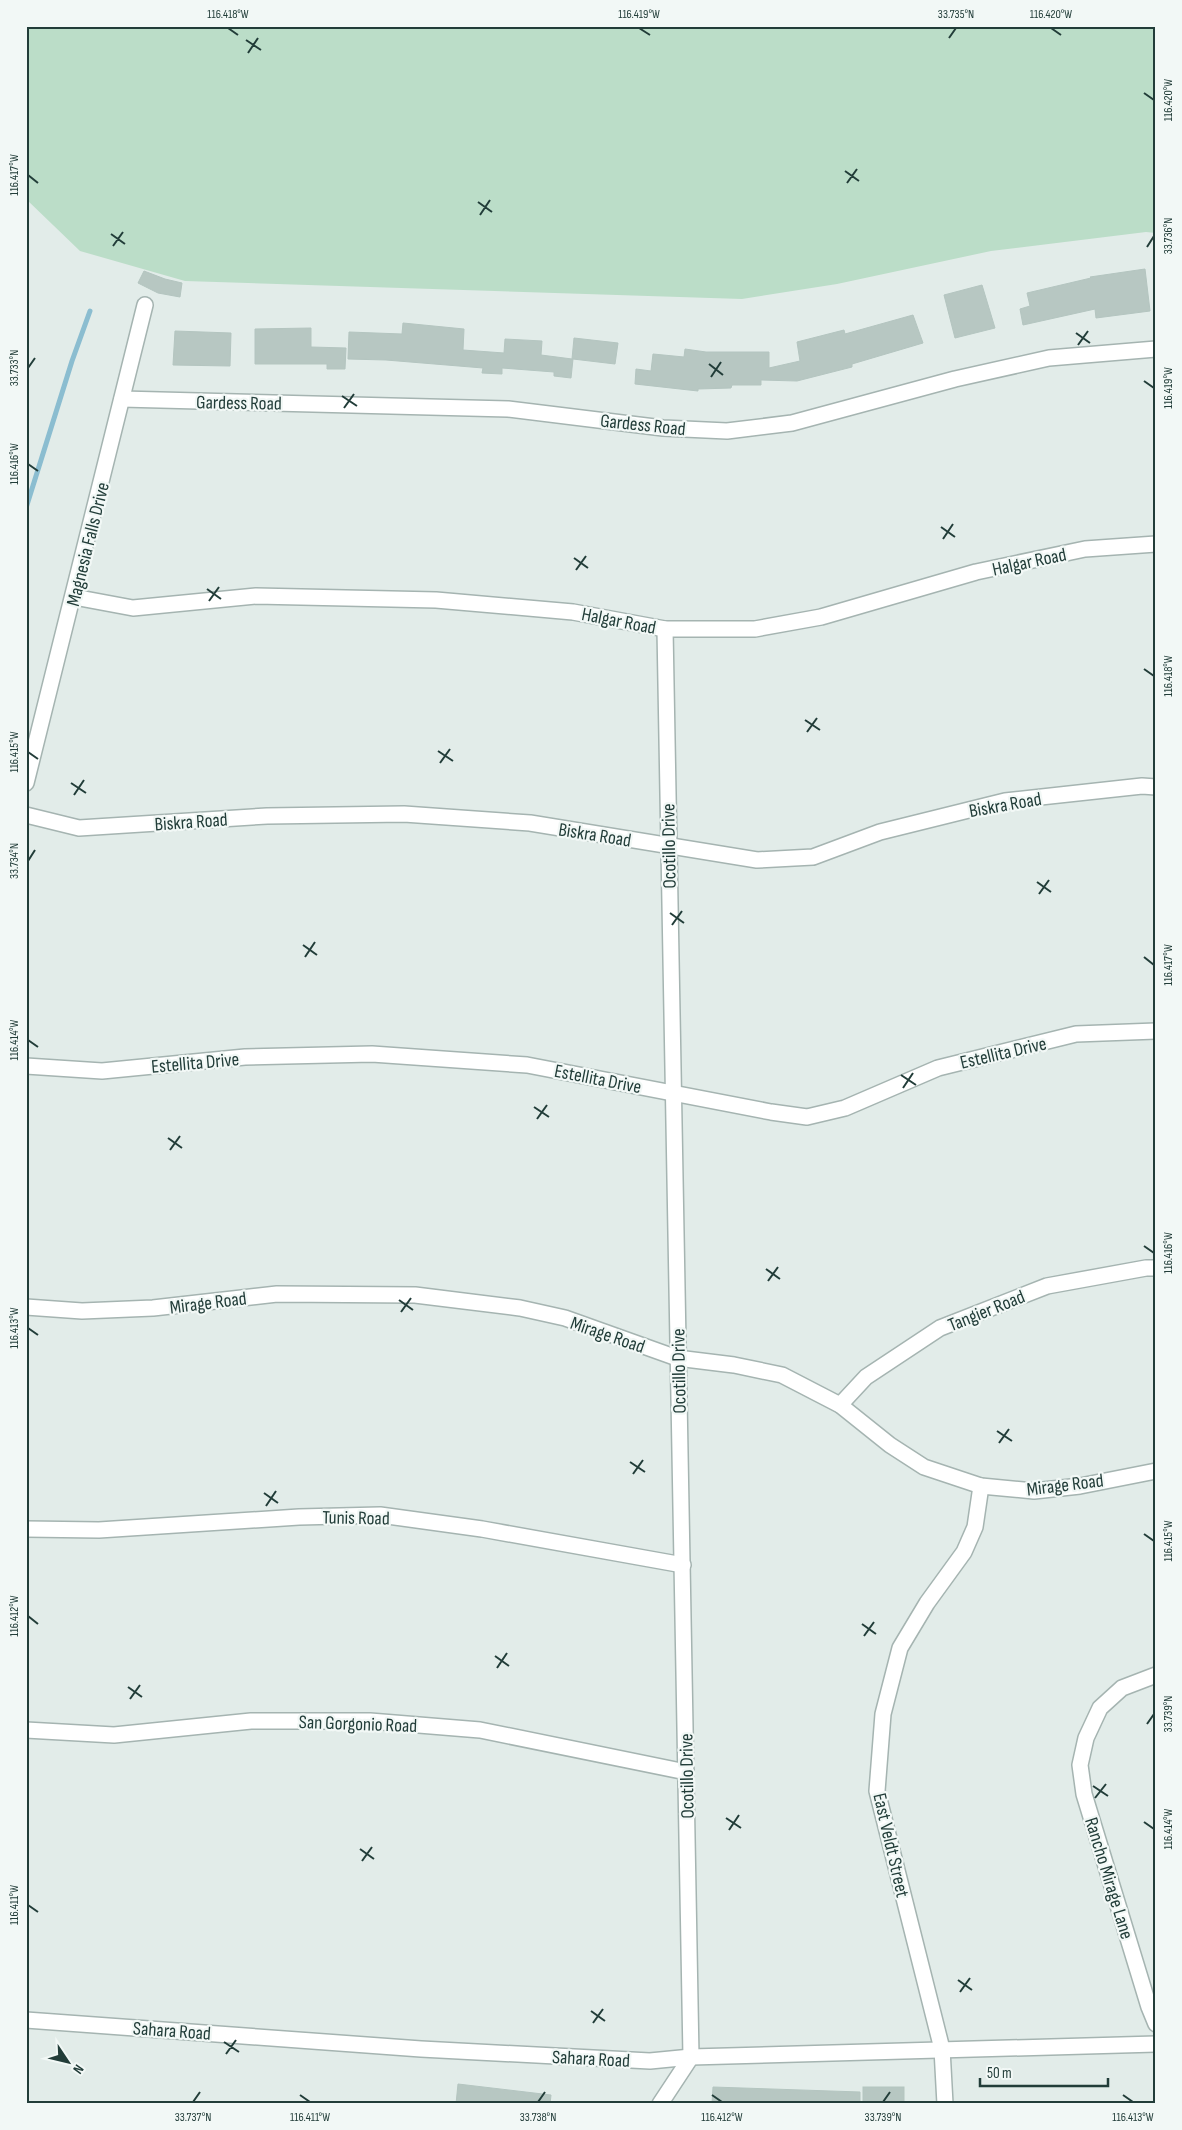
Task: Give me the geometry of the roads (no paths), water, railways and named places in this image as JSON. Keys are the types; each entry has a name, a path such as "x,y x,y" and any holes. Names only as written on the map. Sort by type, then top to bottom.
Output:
{"street":[{"name":"Magnesia Falls Drive","path":"26,784 145,305"},
{"name":"Gardess Road","path":"122,399 508,408 662,428 727,431 792,423 955,379 1049,358 1156,349"},
{"name":"Halgar Road","path":"74,597 133,608 256,596 436,600 573,612 665,629 764,628 821,618 976,572 1085,550 1156,544"},
{"name":"Ocotillo Drive","path":"665,629 667,845 683,1565 691,2057"},
{"name":"Biskra Road","path":"26,815 79,828 267,816 404,814 530,823 757,860 813,857 880,832 1006,801 1142,786 1156,787"},
{"name":"Estellita Drive","path":"26,1066 102,1071 246,1057 372,1054 527,1065 771,1112 806,1116 845,1108 938,1068 1076,1034 1156,1031"},
{"name":"Tangier Road","path":"840,1405 866,1377 940,1328 1046,1286 1146,1268 1156,1268"},
{"name":"Mirage Road","path":"26,1307 82,1310 153,1308 277,1294 415,1295 520,1308 564,1318 677,1358 734,1365 782,1375 840,1405 890,1445 924,1467 981,1486 1034,1492 1080,1486 1156,1471"},
{"name":"East Veldt Street","path":"945,2104 942,2049 878,1791 882,1714 900,1648 927,1603 964,1552 975,1527 981,1486"},
{"name":"Tunis Road","path":"26,1528 99,1530 299,1517 380,1515 482,1529 683,1565"},
{"name":"Rancho Mirage Lane","path":"1156,1675 1122,1688 1100,1708 1086,1738 1080,1765 1084,1794 1146,1998 1156,2024"},
{"name":"San Gorgonio Road","path":"26,1730 114,1735 251,1721 370,1720 480,1730 686,1772"},
{"name":"Sahara Road","path":"26,2020 421,2049 650,2061 691,2057 1156,2044"},
{"path":"660,2104 691,2057"}],"waterway":[{"path":"26,508 72,361 90,311"}]}
